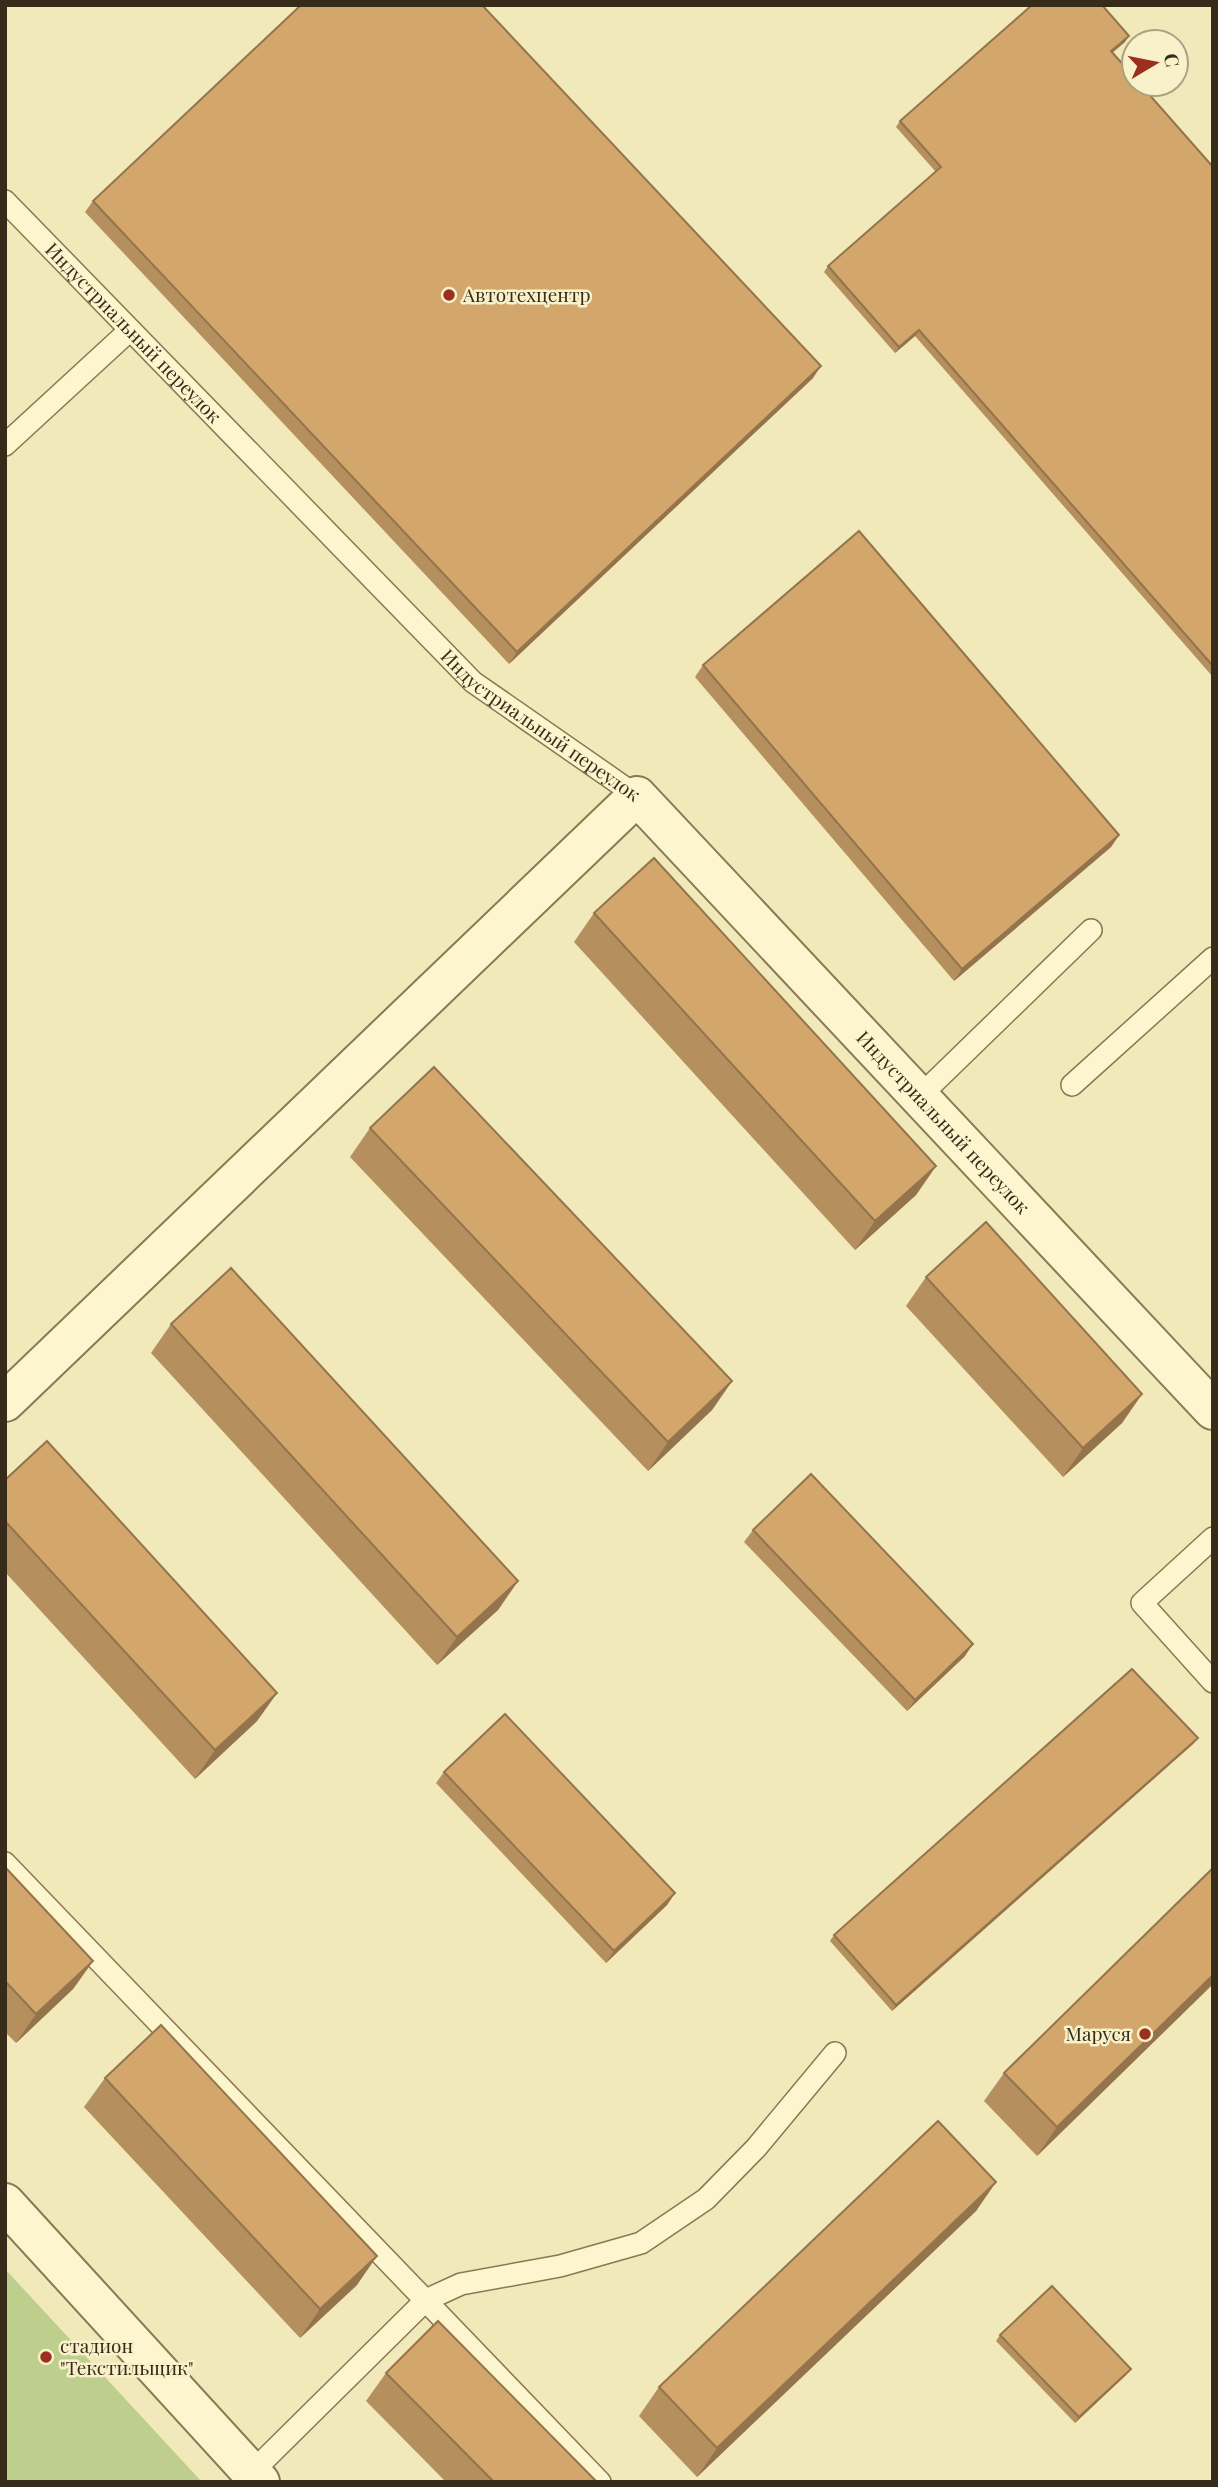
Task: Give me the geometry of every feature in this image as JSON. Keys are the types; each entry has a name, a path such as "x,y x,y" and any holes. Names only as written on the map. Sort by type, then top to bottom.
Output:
{"street":[{"name":"Индустриальный переулок","path":"637,796 1213,1410"},
{"path":"5,1402 637,796"},
{"path":"5,2203 256,2477"}],"lane":[{"name":"Индустриальный переулок","path":"5,201 473,682 637,796"},
{"path":"5,445 130,330"},
{"path":"919,1097 1091,930"},
{"path":"1072,1085 1213,958"},
{"path":"1213,1538 1142,1603 1213,1682"},
{"path":"5,1863 600,2482"},
{"path":"256,2477 426,2300 461,2284 560,2266 641,2243 706,2199 756,2148 835,2053"}],"green space":[{"name":"стадион \"Текстильщик\"","path":"5,2269 202,2482 5,2482"}],"building":[{"name":"Автотехцентр","path":"301,5 482,5 821,366 517,652 93,201"},
{"path":"1032,5 1102,5 1122,28 1120,44 1111,51 1120,61 1120,98 1152,98 1213,167 1213,666 919,330 899,347 828,266 941,167 900,121"},
{"path":"859,531 1119,835 962,969 703,665"},
{"path":"654,858 936,1166 875,1221 594,913"},
{"path":"434,1067 732,1381 668,1442 370,1128"},
{"path":"986,1222 1142,1394 1083,1448 926,1277"},
{"path":"231,1268 518,1581 457,1637 171,1324"},
{"path":"47,1441 277,1693 215,1750 5,1521 5,1480"},
{"path":"811,1474 973,1644 915,1700 753,1530"},
{"path":"1132,1669 1198,1738 896,2005 834,1935"},
{"path":"505,1714 675,1893 614,1951 444,1772"},
{"path":"5,1867 93,1961 36,2014 5,1981"},
{"path":"1213,1868 1213,1975 1057,2127 1004,2073"},
{"path":"161,2025 377,2256 320,2309 105,2078"},
{"path":"938,2121 996,2182 717,2448 659,2387"},
{"path":"1052,2286 1131,2369 1079,2417 1000,2335"},
{"path":"438,2321 597,2482 494,2482 386,2373"}],"place":[{"name":"Автотехцентр","path":"449,295"},
{"name":"Маруся","path":"1145,2034"},
{"name":"стадион \"Текстильщик\"","path":"46,2357"}]}
